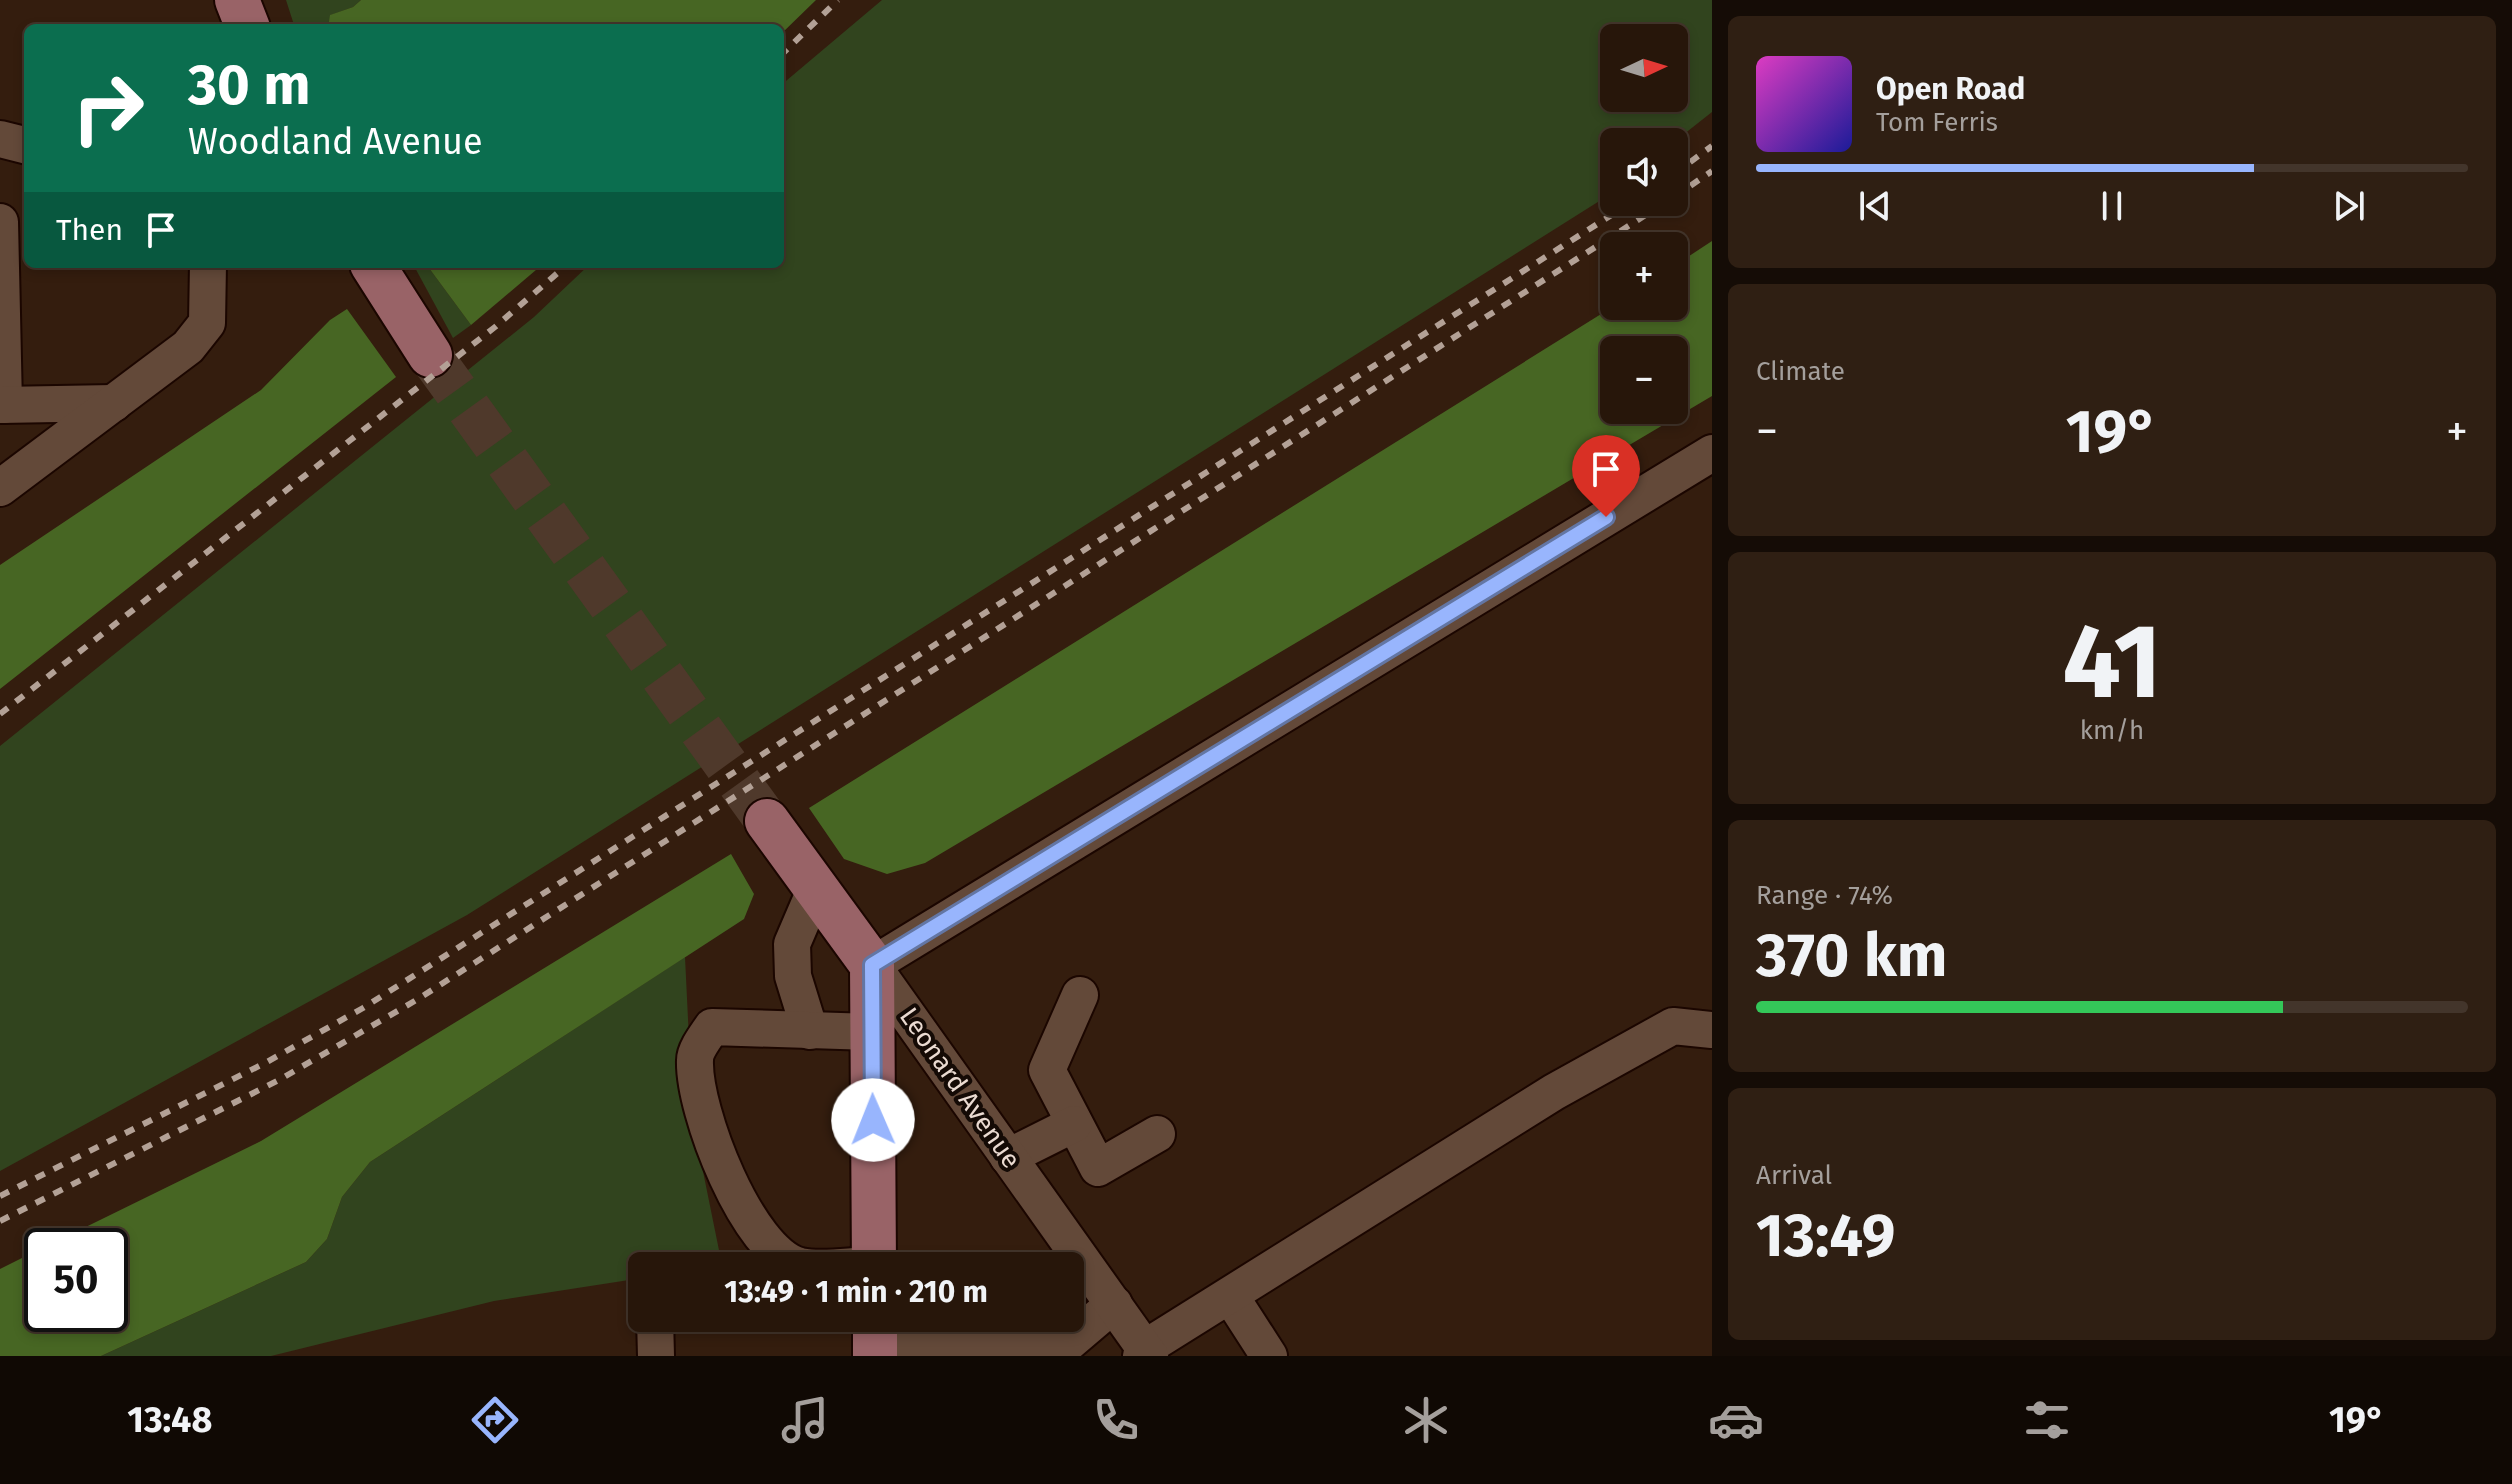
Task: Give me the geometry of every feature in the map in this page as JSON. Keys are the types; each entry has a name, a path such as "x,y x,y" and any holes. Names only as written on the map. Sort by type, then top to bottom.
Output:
{"main road":[{"path":"237,0 246,24"},
{"path":"375,268 430,355"},
{"name":"Leonard Avenue","path":"767,821 872,965"},
{"path":"872,965 874,1252"}],"street":[{"path":"0,139 24,145"},
{"path":"0,222 2,405 114,403"},
{"path":"0,488 188,347 207,323 208,268"},
{"path":"872,965 1712,453"},
{"path":"810,1031 793,976 792,944 816,888"},
{"name":"Leonard Avenue","path":"872,965 1114,1304 1145,1353"},
{"path":"1080,995 1047,1070 1098,1168 1157,1134"},
{"path":"1145,1353 1554,1092 1673,1026 1712,1030"},
{"path":"778,1252 763,1241 730,1183 702,1110 695,1057 712,1027 872,1032"},
{"path":"1008,1157 1074,1124"},
{"path":"1231,1297 1269,1356"},
{"path":"875,1341 1060,1350 1114,1304"},
{"path":"655,1332 656,1356"}],"green space":[{"path":"286,0 361,0 353,7 331,15 329,24 294,24"},
{"path":"361,0 816,0 784,31 784,24 329,24 330,15 353,7"},
{"path":"882,0 1712,0 1712,112 1688,131 1688,128 1600,128 1600,201 467,915 0,1171 0,746 534,317 586,268 784,268 784,83"},
{"path":"1712,241 1712,396 1688,410 1688,336 1600,336 1600,424 1665,424 925,863 887,874 844,859 809,808 1600,315 1600,320 1688,320 1688,257"},
{"path":"415,268 429,268 471,325 453,338"},
{"path":"429,268 538,268 471,325"},
{"path":"347,309 396,377 0,689 0,565 261,390 330,320"},
{"path":"731,854 754,894 744,919 370,1162 342,1197 327,1239 306,1262 101,1356 0,1356 0,1269 24,1257 24,1332 128,1332 128,1228 84,1228 261,1141"},
{"path":"685,957 693,1122 719,1252 628,1252 628,1280 494,1301 271,1356 101,1356 306,1262 327,1239 342,1197 370,1162"}],"tunnel":[{"path":"430,355 767,821"}],"railway":[{"path":"784,52 838,0"},
{"path":"1688,164 1712,146"},
{"path":"1688,187 1712,171"},
{"path":"0,1196 265,1063 363,1008 1610,216"},
{"path":"0,1221 279,1080 418,999 1644,216"},
{"path":"0,714 495,327 563,268"}],"route":[{"path":"873,1120 872,965 1606,517"}]}
